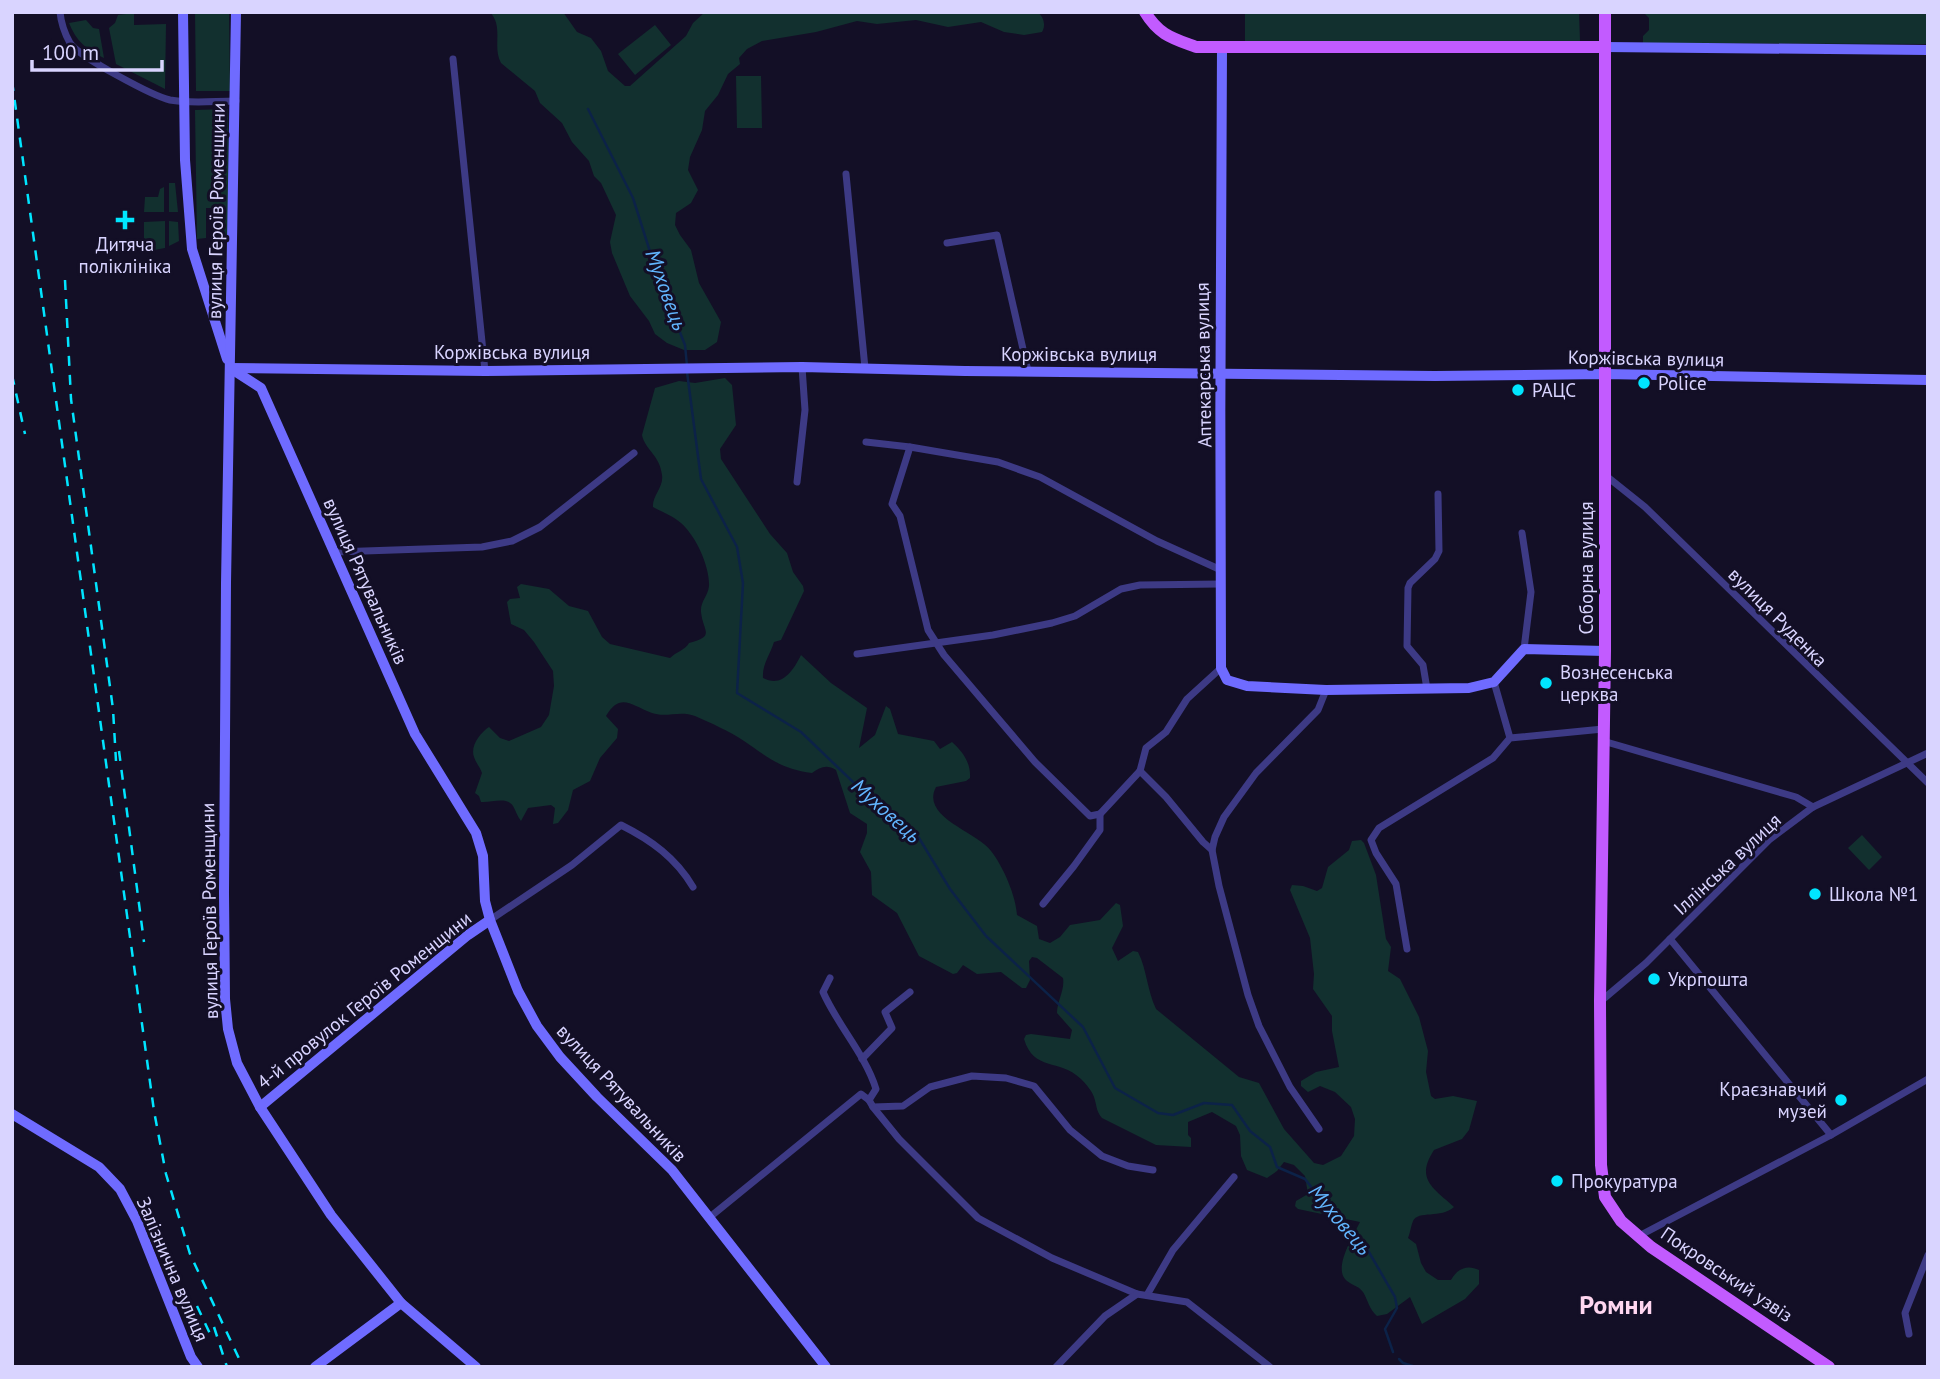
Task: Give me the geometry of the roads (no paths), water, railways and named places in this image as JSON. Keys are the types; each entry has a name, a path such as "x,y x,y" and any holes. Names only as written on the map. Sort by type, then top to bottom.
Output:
{"main road":[{"path":"1145,12 1154,27 1171,38 1196,47 1605,47"},
{"name":"Соборна вулиця","path":"1605,12 1605,651 1600,1001 1601,1165 1605,1197 1609,1206"},
{"name":"Покровський узвіз","path":"1609,1206 1637,1237 1829,1367"}],"street":[{"path":"60,12 61,22 71,45 90,60 166,99 183,102 236,101"},
{"name":"вулиця Героїв Роменщини","path":"183,12 185,160 192,249 230,368"},
{"name":"вулиця Героїв Роменщини","path":"236,12 226,583 225,999 228,1029 237,1063 260,1107 331,1214 401,1303 476,1367"},
{"name":"Аптекарська вулиця","path":"1222,47 1221,668 1227,680 1247,686 1326,690"},
{"path":"1605,47 1928,50"},
{"path":"453,59 485,371"},
{"path":"846,174 865,368"},
{"path":"947,243 997,235 1028,371"},
{"path":"797,482 804,410 802,367"},
{"name":"Коржівська вулиця","path":"230,368 485,371 802,367 1434,376 1605,374 1928,380"},
{"name":"вулиця Рятувальників","path":"230,368 261,388 415,734 476,833 483,856 485,901 490,920 518,990 537,1026 560,1057 672,1170 826,1367"},
{"path":"866,442 998,462 1040,477 1157,541 1221,570"},
{"path":"910,447 892,504 900,516 928,630 966,684 1035,762 1090,816 1100,814 1140,771 1146,748 1166,732 1187,699 1221,668"},
{"path":"335,552 482,547 512,541 540,527 634,453"},
{"name":"вулиця Руденка","path":"1605,475 1645,507 1928,783"},
{"path":"1427,689 1423,665 1407,646 1408,588 1439,551 1438,494"},
{"path":"1319,1129 1290,1087 1259,1026 1219,886 1212,850 1215,837 1224,817 1256,773 1318,710 1326,690 1469,688 1494,682 1524,649 1531,592 1522,533"},
{"path":"857,654 1052,624 1075,616 1121,589 1140,585 1220,584"},
{"path":"1524,649 1605,651"},
{"path":"1494,682 1510,738"},
{"path":"1407,949 1396,884 1371,840 1379,828 1493,758 1510,738 1603,735 1796,797 1813,807"},
{"name":"Іллінська вулиця","path":"1600,1001 1646,963 1769,840 1813,807 1928,753"},
{"path":"1140,771 1212,850"},
{"path":"1043,904 1100,830 1100,814"},
{"path":"490,920 572,865 621,825 653,842 685,873 693,887"},
{"name":"4-й провулок Героїв Роменщини","path":"260,1107 468,935 490,920"},
{"path":"1670,939 1831,1135"},
{"path":"830,978 823,992 831,1011 870,1073 876,1089 871,1104"},
{"path":"862,1059 892,1028 885,1012 910,992"},
{"path":"871,1104 903,1106 930,1087 972,1076 1006,1078 1034,1086 1070,1130 1102,1156 1128,1166 1153,1170"},
{"path":"1637,1237 1831,1135 1928,1079"},
{"path":"710,1217 861,1094 900,1139 978,1217 1052,1258 1137,1294 1187,1302 1270,1367"},
{"name":"Залізнична вулиця","path":"12,1114 99,1167 120,1189 137,1222 191,1357 198,1367"},
{"path":"1147,1295 1173,1250 1234,1177"},
{"path":"1909,1334 1905,1313 1928,1255"},
{"path":"1056,1367 1105,1317 1137,1294"},
{"path":"315,1367 401,1303"}],"waterway":[{"name":"Муховець","path":"588,109 633,198 659,280 685,345 687,366"},
{"name":"Муховець","path":"687,372 701,479 737,547 743,583 737,693 801,732 877,805 919,838 950,889 986,936 1083,1027 1115,1088 1158,1113 1173,1115 1204,1103 1232,1105 1250,1131 1270,1147 1277,1167 1305,1179 1342,1227 1366,1247 1395,1297 1397,1308 1385,1329 1393,1352"},
{"name":"Муховець","path":"1399,1359 1416,1367"}],"railway":[{"path":"12,81 154,1111 166,1174 190,1254 243,1367"},
{"path":"65,280 71,399 113,709 116,761"},
{"path":"12,375 25,434"},
{"path":"119,751 144,942"},
{"path":"197,1306 212,1338"},
{"path":"214,1327 227,1367"}],"place":[{"name":"Дитяча поліклініка","path":"125,220"},
{"name":"Police","path":"1644,383"},
{"name":"РАЦС","path":"1518,390"},
{"name":"Вознесенська церква","path":"1546,683"},
{"name":"Школа №1","path":"1815,894"},
{"name":"Укрпошта","path":"1654,979"},
{"name":"Краєзнавчий музей","path":"1841,1100"},
{"name":"Прокуратура","path":"1557,1181"}],"district":[{"name":"Ромни","path":"1616,1305"}]}
